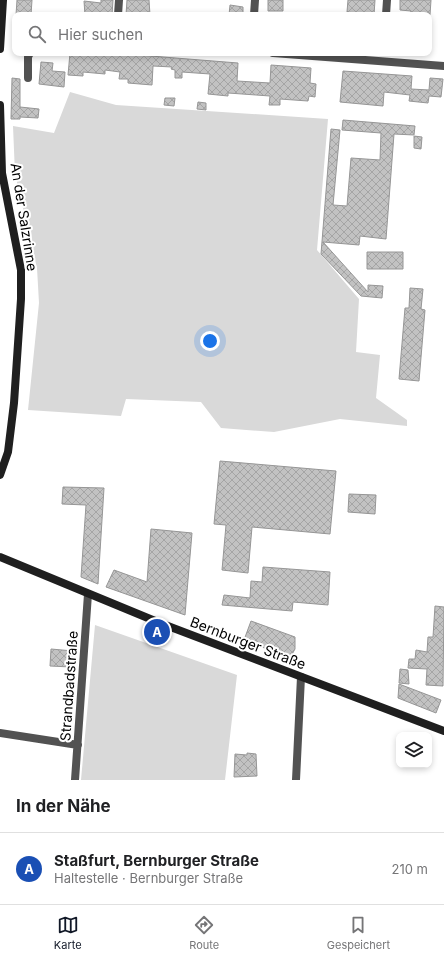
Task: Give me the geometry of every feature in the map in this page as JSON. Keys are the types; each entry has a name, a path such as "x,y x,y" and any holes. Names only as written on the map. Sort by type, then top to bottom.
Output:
{"main road":[{"path":"0,49 3,0"},
{"name":"An der Salzrinne","path":"0,105 2,172 21,270 21,299 12,426 8,452 0,475"},
{"name":"Bernburger Straße","path":"0,557 88,594 301,677 444,730"}],"street":[{"path":"118,12 119,0"},
{"path":"254,12 255,0"},
{"path":"386,12 387,0"},
{"path":"28,56 28,78"},
{"path":"354,56 382,57 444,66"},
{"name":"Strandbadstraße","path":"75,780 88,594"},
{"path":"296,780 301,677"},
{"path":"0,733 78,745"}],"shaded area":[{"path":"70,92 116,105 328,119 317,250 359,299 356,352 380,355 376,398 407,420 407,426 340,419 274,432 221,428 201,402 126,399 121,416 28,410 39,303 37,268 15,174 13,126 54,133"},
{"path":"95,625 237,675 225,780 81,780"}],"building":[{"path":"17,0 32,0 31,12 16,12"},
{"path":"101,0 113,0 112,12 85,12 84,1 101,3"},
{"path":"127,0 149,0 150,12 126,12"},
{"path":"268,0 283,0 283,11 268,11"},
{"path":"348,0 375,0 374,12 347,12"},
{"path":"400,0 431,0 430,12 411,12 400,10"},
{"path":"230,5 243,7 243,12 229,12"},
{"path":"70,56 150,56 238,63 237,81 270,83 271,65 311,68 310,83 316,84 315,97 309,96 308,101 280,99 280,105 269,105 270,96 228,93 228,96 208,94 210,74 182,72 182,78 175,78 175,70 171,69 172,67 153,66 152,85 128,83 128,79 119,79 120,72 105,70 105,74 83,72 83,76 68,75"},
{"path":"41,62 53,63 52,71 65,72 64,87 39,84"},
{"path":"343,71 412,76 411,89 429,90 430,78 443,79 441,97 429,96 428,103 409,101 410,95 384,92 383,106 340,102"},
{"path":"12,78 20,79 20,107 39,109 38,118 20,117 20,119 11,119"},
{"path":"165,98 175,98 174,106 164,105"},
{"path":"198,102 206,103 206,110 197,109"},
{"path":"343,120 415,126 414,135 394,134 386,239 360,236 359,245 323,242 368,292 368,285 383,286 382,298 361,296 321,254 331,129 340,130 333,205 347,206 351,158 380,160 381,133 342,130"},
{"path":"414,136 422,137 421,149 414,148"},
{"path":"367,252 403,252 403,269 367,269"},
{"path":"410,288 423,289 421,309 425,310 419,381 399,379 405,308 409,308"},
{"path":"220,461 336,471 330,534 252,527 248,573 222,570 226,525 214,524"},
{"path":"63,487 104,488 98,584 81,577 86,505 62,504"},
{"path":"349,494 376,495 375,514 348,512"},
{"path":"151,529 192,533 185,615 106,587 114,570 147,582"},
{"path":"263,567 330,572 328,605 293,602 292,611 222,605 224,595 250,598 251,581 262,582"},
{"path":"435,606 444,607 443,686 426,685 427,669 408,668 409,659 415,659 416,650 427,652 428,637 433,637"},
{"path":"251,621 295,637 295,649 290,658 244,640"},
{"path":"51,649 73,651 71,667 50,666"},
{"path":"400,669 408,670 409,684 399,683"},
{"path":"399,684 441,700 436,713 398,698"},
{"path":"247,753 256,754 257,776 234,777 235,754 247,755"}],"place":[{"name":"Staßfurt, Bernburger Straße","path":"157,632"}]}
